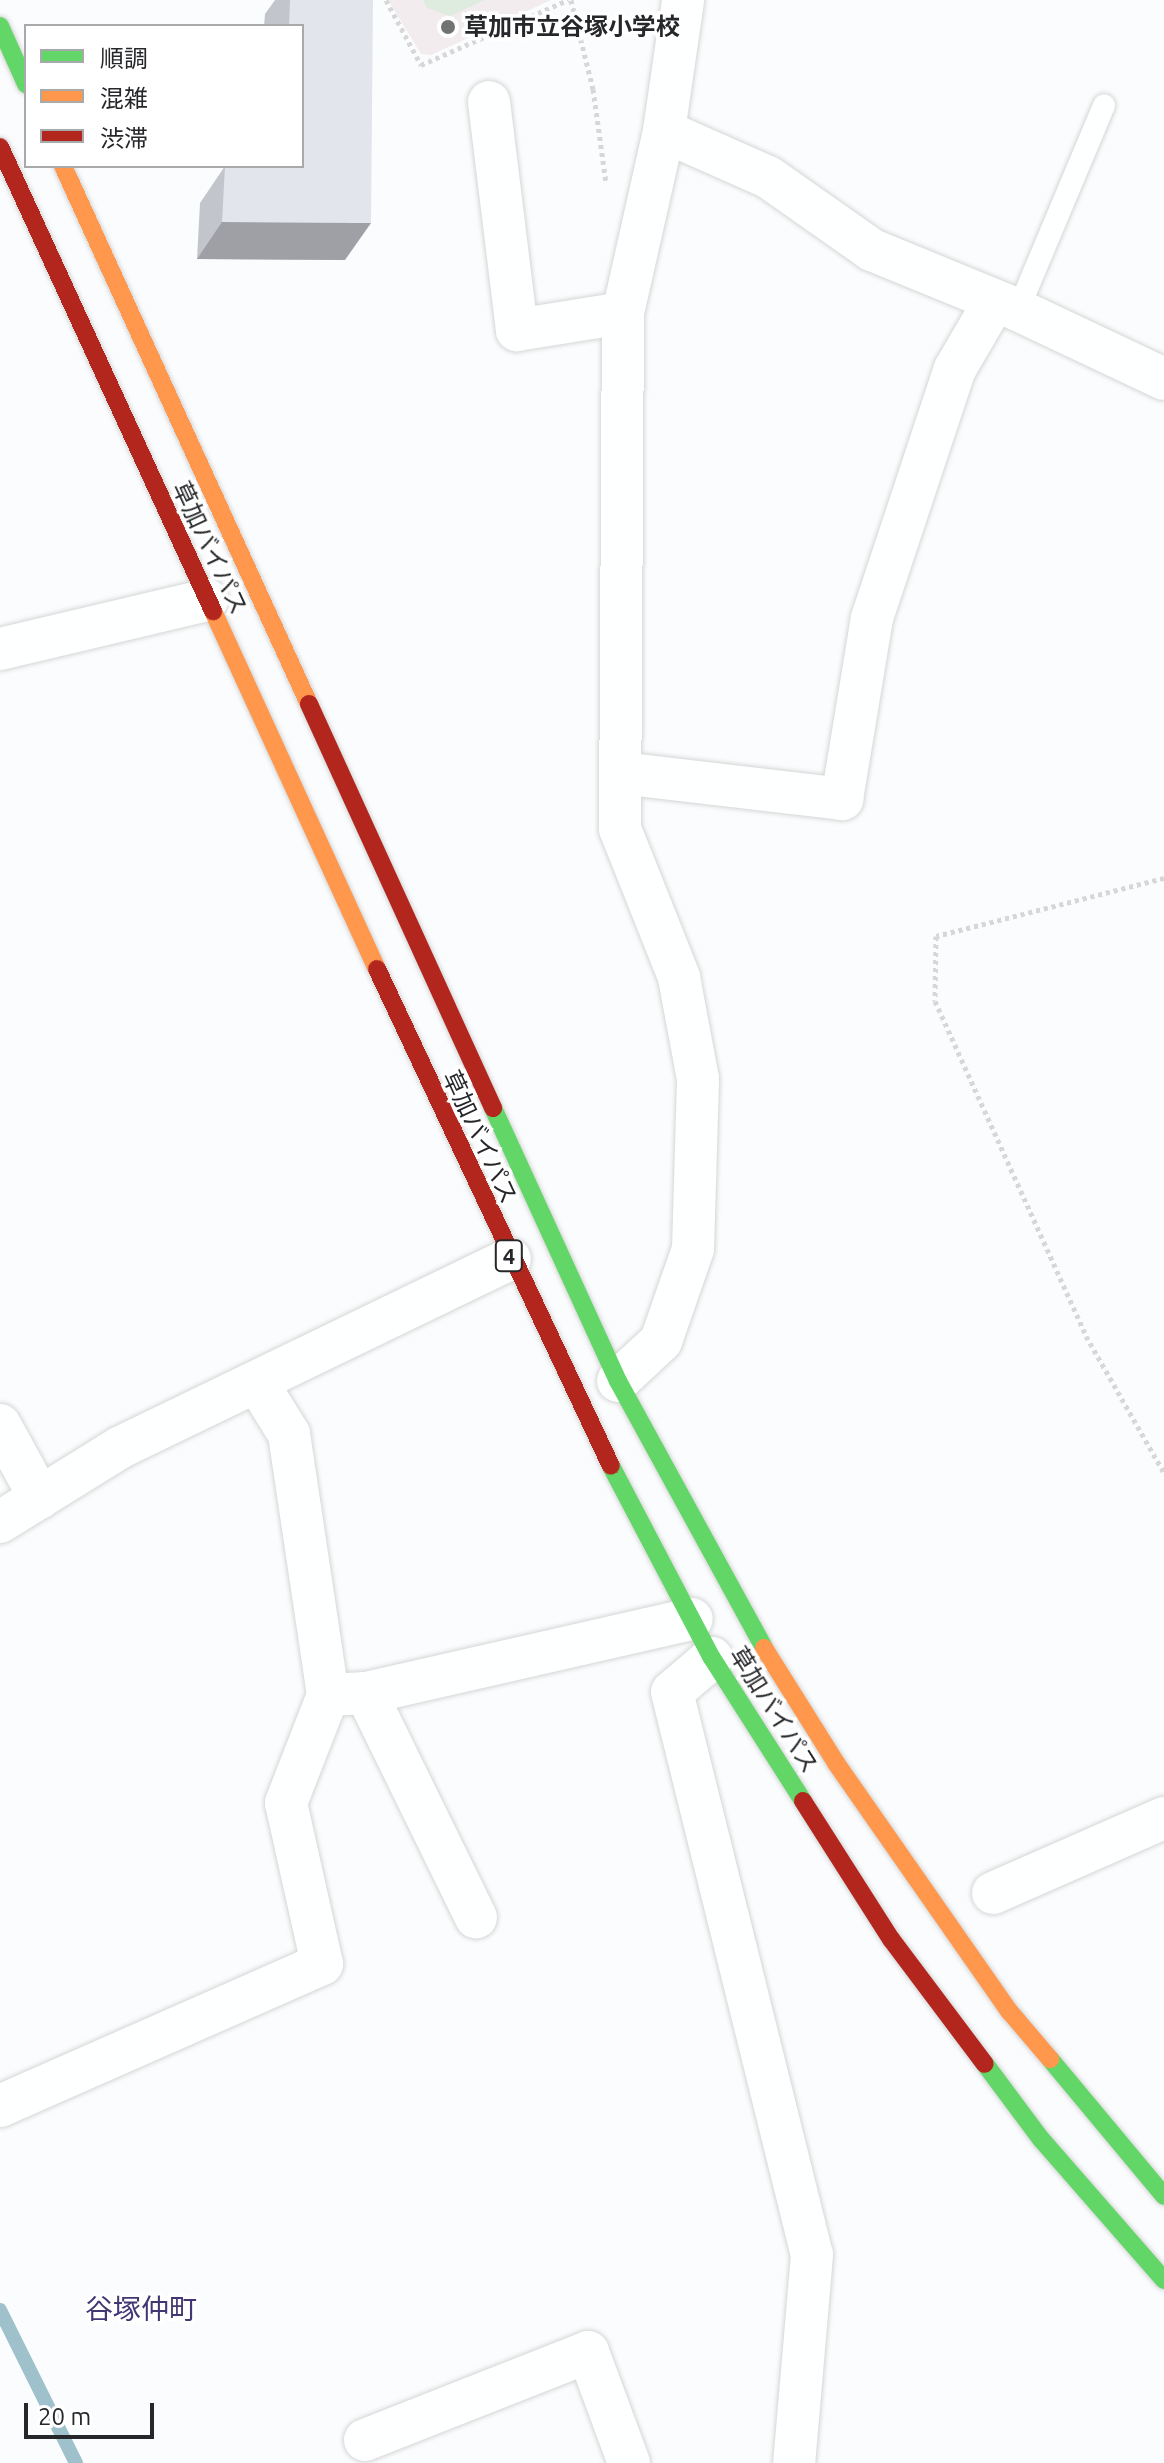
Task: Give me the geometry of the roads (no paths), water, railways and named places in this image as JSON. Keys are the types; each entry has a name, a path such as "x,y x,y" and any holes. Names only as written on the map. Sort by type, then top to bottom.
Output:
{"highway":[{"path":"0,26 24,80"},
{"name":"草加バイパス","path":"0,147 510,1259 712,1658 891,1939 1041,2139 1164,2280"},
{"name":"草加バイパス","path":"64,168 618,1381 736,1602 836,1763 1010,2012 1164,2196"}],"street":[{"path":"618,1381 661,1341 693,1249 698,1079 679,977 620,829 623,313 664,131 683,0"},
{"path":"489,102 517,330 623,313"},
{"path":"664,131 768,177 872,250 1006,306 1164,379"},
{"path":"621,773 842,799 872,618 955,369 1006,306"},
{"path":"0,649 207,600"},
{"path":"0,1522 121,1447 258,1384 510,1259"},
{"path":"258,1384 289,1434 347,1694 476,1918"},
{"path":"0,1425 40,1498"},
{"path":"0,2106 322,1964 286,1803 347,1694 692,1619"},
{"path":"712,1658 672,1692 812,2255 794,2463"},
{"path":"993,1893 1164,1818"},
{"path":"365,2441 588,2352 629,2463"}],"lane":[{"path":"1006,306 1104,105"}],"waterway":[{"path":"0,2310 76,2463"}],"place":[{"name":"草加市立谷塚小学校","path":"448,27"}],"district":[{"name":"谷塚仲町","path":"141,2309"}]}
